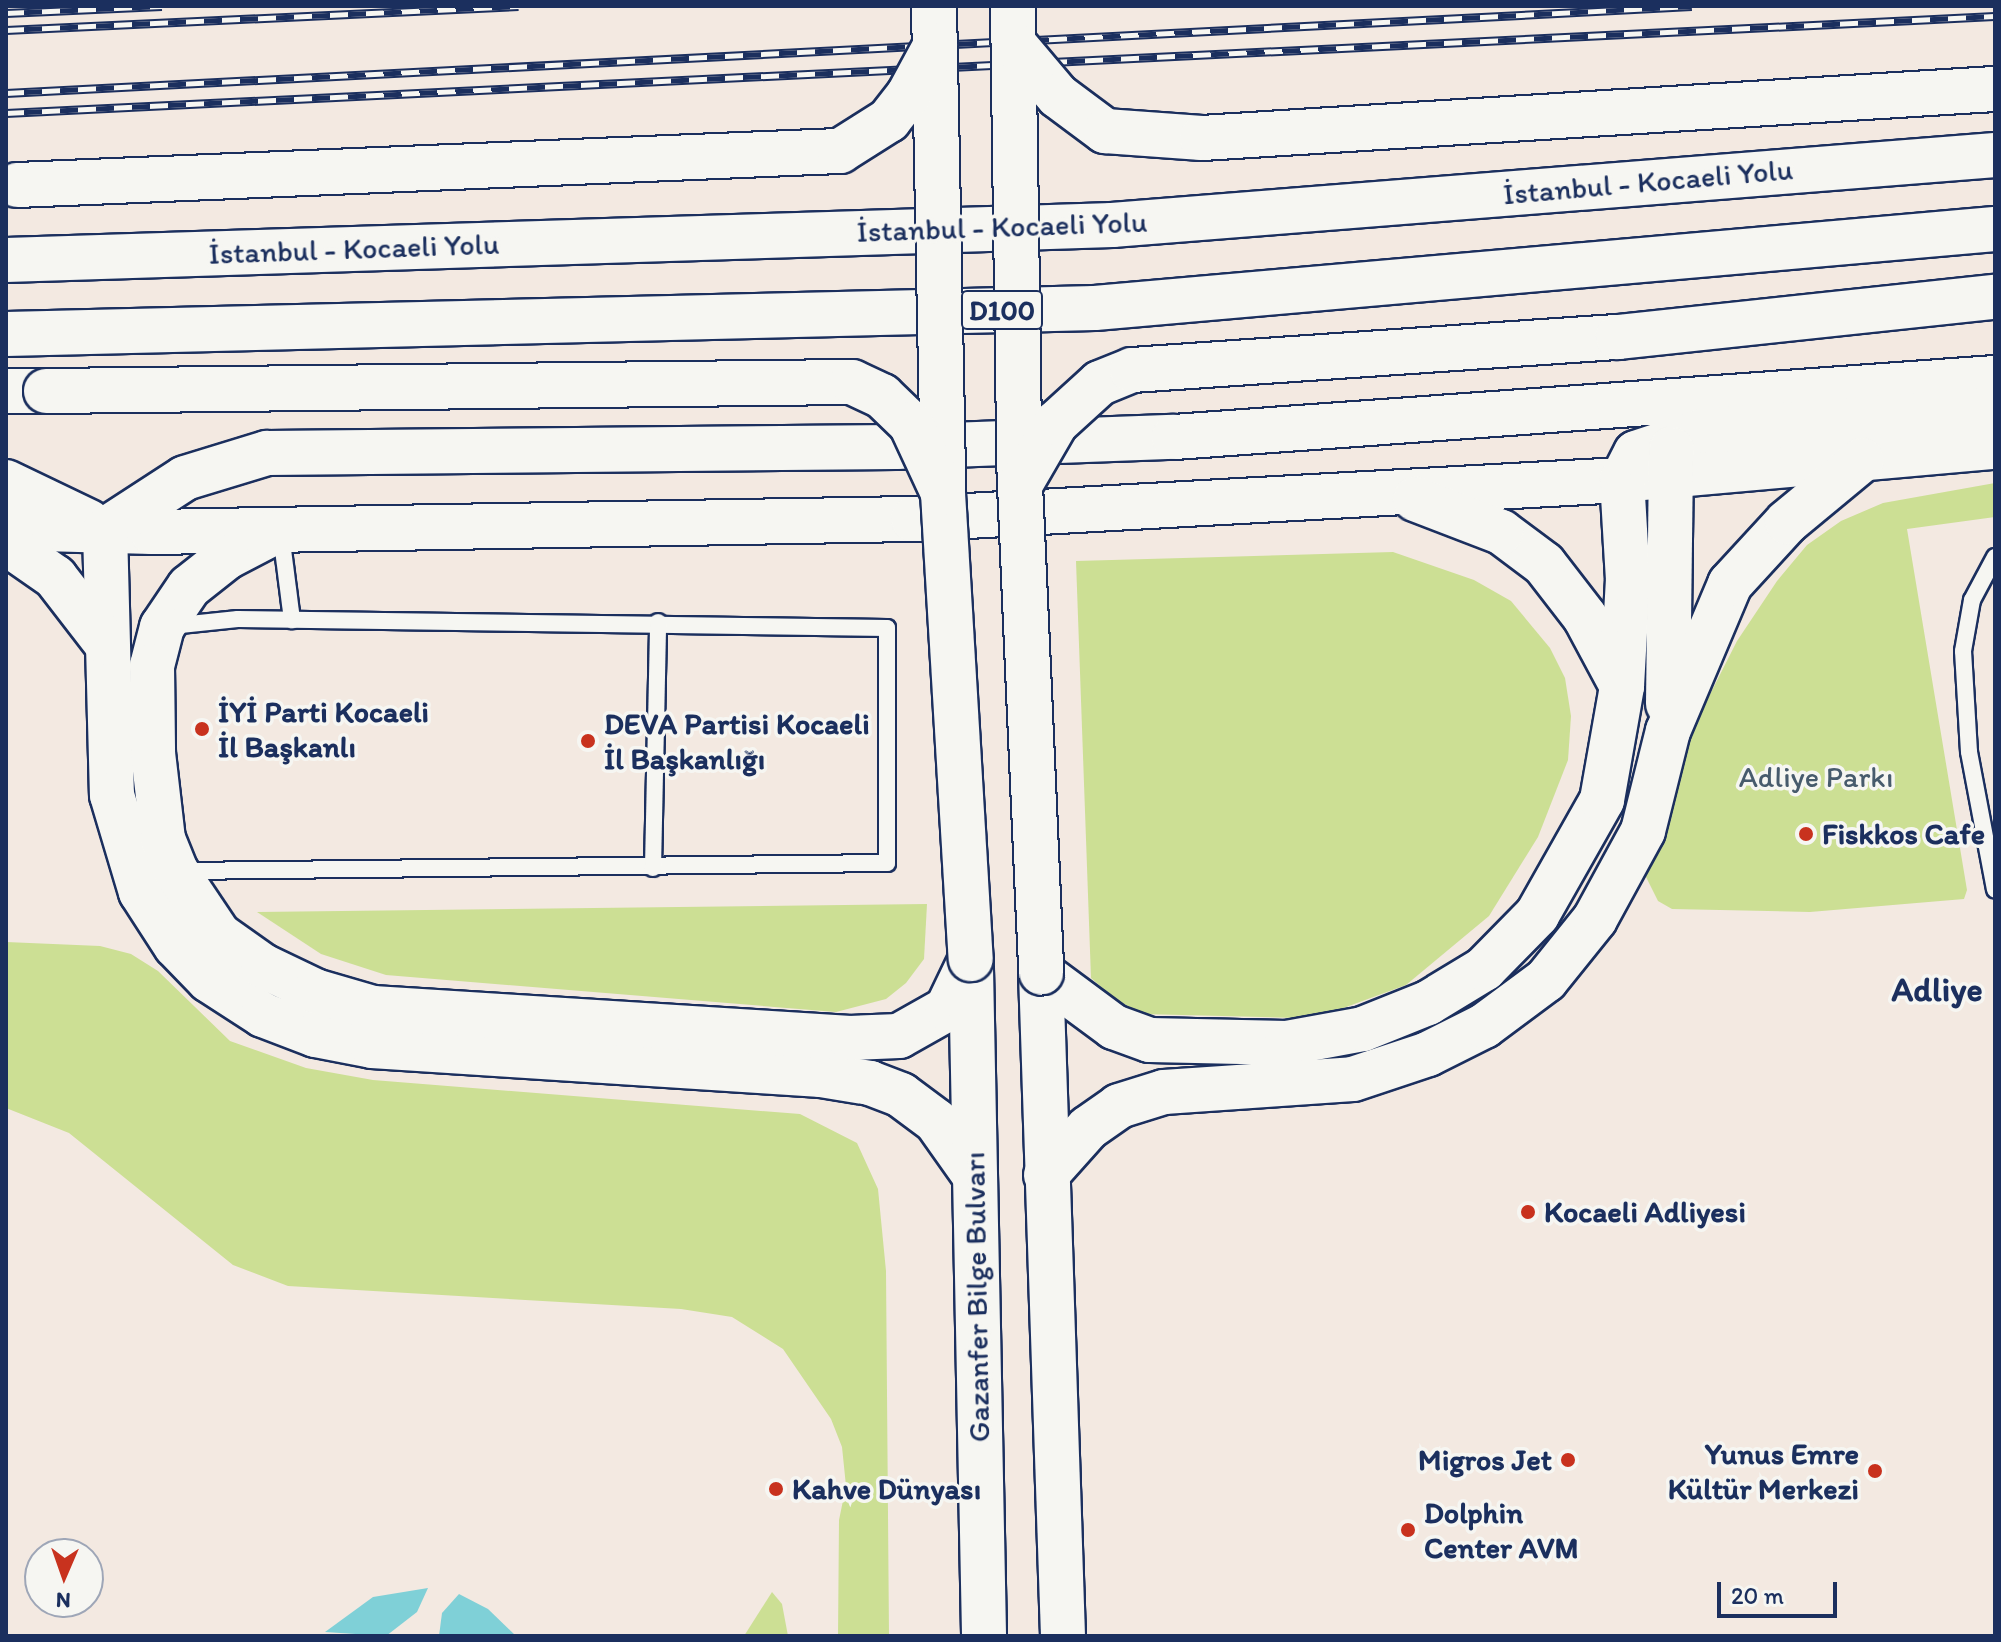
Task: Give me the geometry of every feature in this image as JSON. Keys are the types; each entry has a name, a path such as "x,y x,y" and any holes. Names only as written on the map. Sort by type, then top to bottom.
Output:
{"main road":[{"path":"1013,25 1058,96 1105,131 1189,138 1995,89"},
{"path":"1013,25 1020,485 1041,973 1063,1636"},
{"path":"12,186 840,151 889,120 908,96 934,26"},
{"name":"Gazanfer Bilge Bulvarı","path":"934,26 943,493 971,959 984,1636"},
{"name":"İstanbul - Kocaeli Yolu","path":"6,260 1112,225 1995,155"},
{"name":"D100","path":"6,334 1095,308 1995,229"},
{"path":"1020,485 1056,423 1100,383 1132,370 1618,337 1995,297"},
{"path":"105,530 185,478 267,453 912,446 1174,437 1995,378"},
{"path":"26,391 852,382 882,396 911,424 943,493"},
{"path":"1619,406 1654,413 1667,425 1671,457 1668,731"},
{"path":"6,528 280,529 913,519 1622,480 1671,457 1995,409"},
{"path":"1671,457 1862,460 1995,447"},
{"path":"1046,1175 1088,1128 1119,1106 1164,1092 1353,1079 1428,1054 1484,1026 1546,980 1595,919 1643,831 1668,731 1730,584 1787,522 1862,460"},
{"path":"1041,973 1114,1027 1150,1040 1287,1043 1363,1029 1428,1003 1484,969 1537,915 1573,859 1602,800 1622,686 1628,580 1622,480"},
{"path":"6,482 105,530"},
{"path":"1402,493 1501,532 1544,564 1585,617 1622,686"},
{"path":"158,882 163,839 153,753 152,666 162,627 189,587 227,557 280,529"},
{"path":"105,530 112,795 158,882 176,946 209,980 263,1015 315,1035 372,1046 821,1075 870,1083 901,1095 936,1121 975,1176"},
{"path":"6,543 55,577 106,643"},
{"path":"158,882 219,935 263,966 315,991 373,1008 850,1038 899,1036 947,1009 971,959"}],"lane":[{"path":"280,529 292,620"},
{"path":"1995,557 1972,600 1963,651 1969,752 1995,890"},
{"path":"158,882 887,863 887,628 658,622 292,620 162,627"},
{"path":"653,868 658,622"}],"green space":[{"name":"Adliye Parkı","path":"1995,483 1995,517 1907,529 1967,890 1964,899 1810,912 1672,909 1658,901 1646,877 1649,852 1698,718 1737,641 1777,581 1807,545 1841,521 1883,503"},
{"path":"1393,552 1474,580 1511,601 1550,648 1565,678 1571,716 1568,760 1538,837 1489,916 1406,985 1338,1010 1297,1018 1142,1014 1115,999 1091,978 1076,561"},
{"path":"927,904 924,959 906,983 886,999 836,1012 386,975 321,954 257,912"},
{"path":"6,942 100,946 131,954 158,971 230,1041 306,1068 373,1080 800,1114 857,1143 878,1189 886,1271 889,1636 838,1636 839,1520 846,1486 842,1447 831,1419 783,1349 732,1317 681,1309 288,1286 233,1265 69,1133 6,1108"},
{"path":"772,1592 782,1604 788,1636 744,1636"}],"water":[{"path":"428,1588 417,1612 386,1636 325,1632 373,1597"},
{"path":"459,1594 488,1609 516,1636 439,1636 442,1613"}],"tram line":[{"path":"1995,680 1995,747"}],"railway":[{"path":"6,13 162,6"},
{"path":"6,30 518,6"},
{"path":"6,93 1692,6"},
{"path":"6,113 1995,16"}],"place":[{"name":"İYİ Parti Kocaeli İl Başkanlı","path":"202,729"},
{"name":"DEVA Partisi Kocaeli İl Başkanlığı","path":"588,741"},
{"name":"Fiskkos Cafe","path":"1806,834"},
{"name":"Kocaeli Adliyesi","path":"1528,1212"},
{"name":"Migros Jet","path":"1568,1460"},
{"name":"Yunus Emre Kültür Merkezi","path":"1875,1471"},
{"name":"Kahve Dünyası","path":"776,1489"},
{"name":"Dolphin Center AVM","path":"1408,1530"}],"district":[{"name":"Adliye","path":"1937,990"}]}
